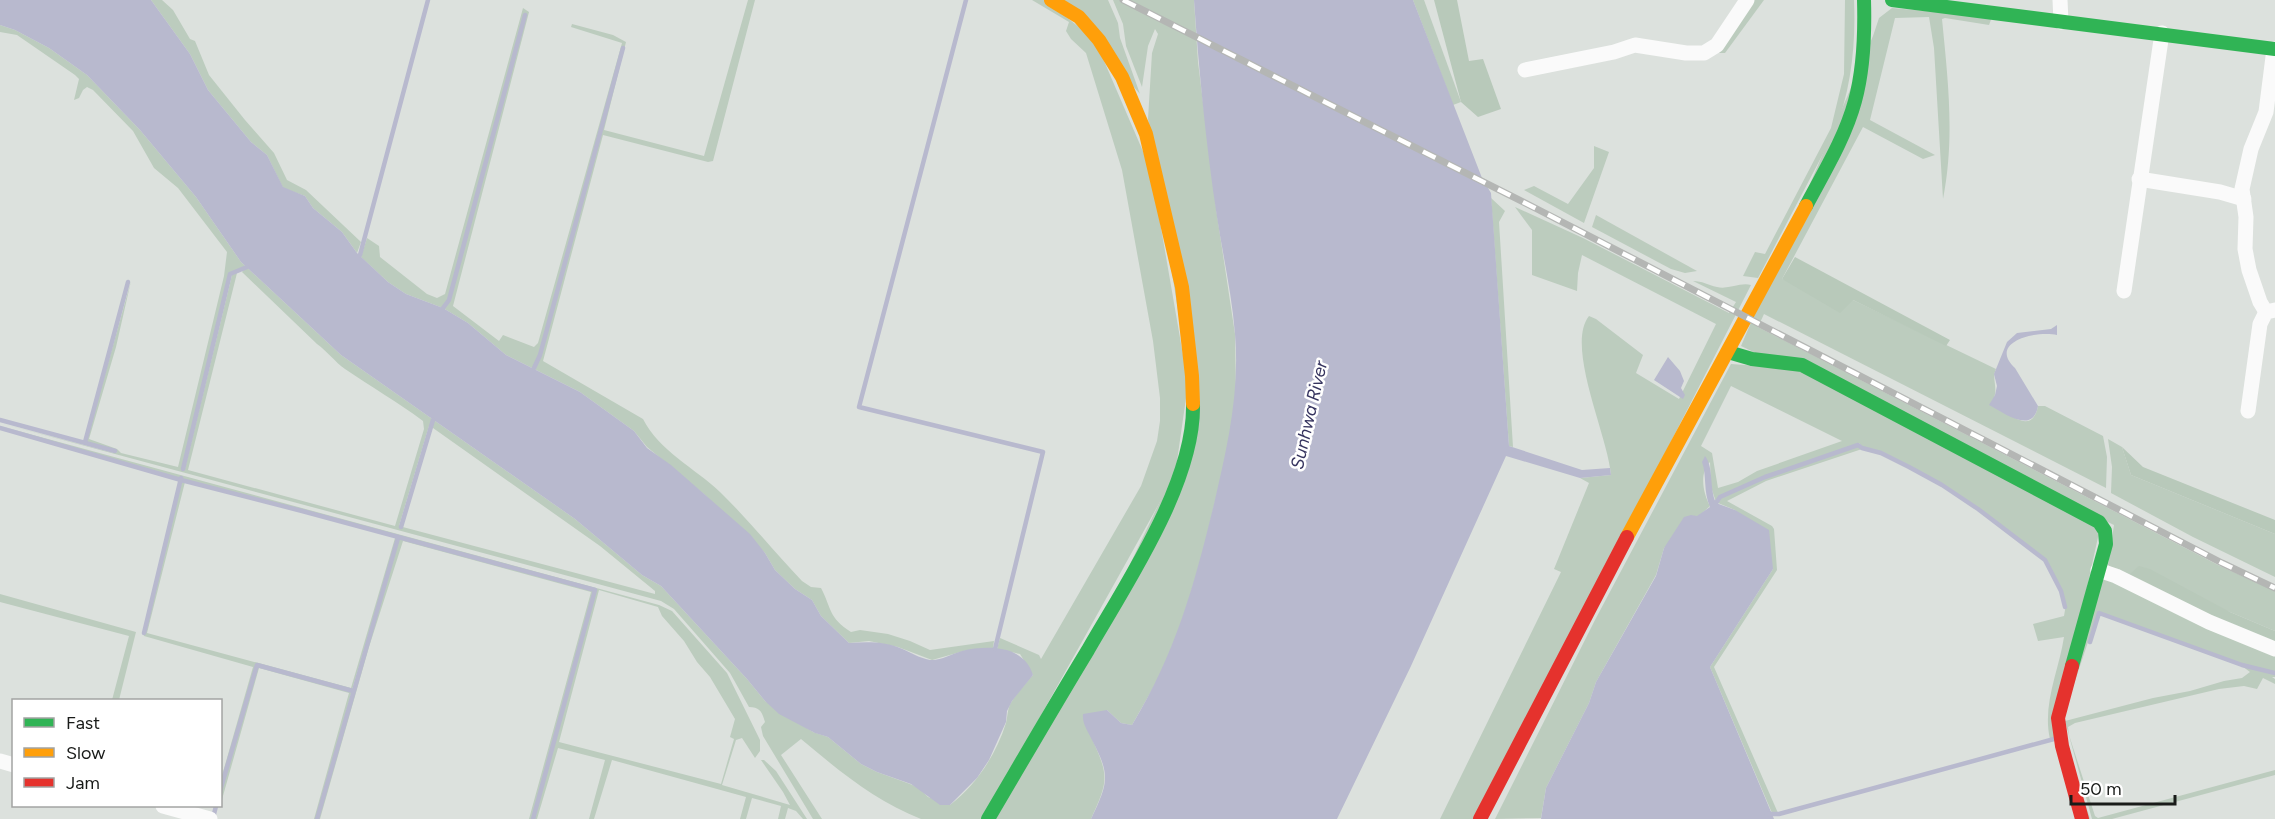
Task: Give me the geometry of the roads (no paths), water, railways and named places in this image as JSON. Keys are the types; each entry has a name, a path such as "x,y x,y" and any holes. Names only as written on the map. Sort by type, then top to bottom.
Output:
{"street":[{"path":"988,819 1118,598 1166,510 1184,464 1193,414 1192,376 1182,287 1146,134 1122,77 1096,35 1079,16 1051,0"},
{"path":"1525,70 1614,52 1635,45 1704,53 1717,45 1747,0"},
{"path":"1480,819 1613,564 1826,168 1850,117 1865,45 1864,0"},
{"path":"1892,0 2274,49 2266,112 2247,164 2242,189 2246,217 2245,249 2249,270 2260,302 2271,311 2260,324 2248,411"},
{"path":"2060,0 2061,22"},
{"path":"2124,291 2162,33"},
{"path":"2139,178 2220,192 2244,199"},
{"path":"1728,352 1752,359 1802,365 2092,516 2103,525 2107,533 2106,544 2058,718 2062,746 2082,819"},
{"path":"2098,570 2116,576 2209,622 2275,649"},
{"path":"167,807 210,819"}],"water":[{"path":"0,0 151,0 190,54 208,90 251,142 267,155 283,187 305,196 313,208 342,232 357,253 388,282 406,294 443,308 468,323 506,355 580,392 634,431 647,448 671,465 750,534 775,570 795,589 812,600 821,616 849,643 888,644 930,660 983,648 1004,650 1022,658 1033,675 1012,701 1007,711 1006,722 989,760 977,778 950,805 940,805 911,784 861,764 828,737 815,733 779,714 661,586 642,575 575,519 341,355 241,262 196,197 140,130 87,75 49,48 15,30 0,25"},
{"name":"Sunhwa River","path":"1194,0 1413,0 1482,178 1491,193 1509,446 1582,470 1610,468 1611,475 1580,478 1506,456 1411,666 1337,819 1091,819 1104,788 1105,771 1084,724 1083,714 1107,710 1121,723 1132,725 1161,671 1182,618 1199,563 1223,462 1234,399 1236,356 1234,319 1209,163"},
{"path":"2057,325 2057,335 2028,336 2011,345 2007,351 2008,359 2038,406 2035,415 2024,421 1989,405 1997,386 1994,374 2007,342 2017,333 2051,329"},
{"path":"1668,357 1680,371 1684,381 1681,388 1685,395 1683,399 1654,380"},
{"path":"1705,456 1710,466 1716,503 1735,510 1769,530 1773,569 1710,667 1774,819 1541,819 1546,788 1589,703 1596,682 1656,576 1664,548 1684,517 1697,516 1710,507 1706,495 1702,462"}],"waterway":[{"path":"360,255 428,0"},
{"path":"966,0 859,407 1043,452 995,649"},
{"path":"443,308 449,300 525,15"},
{"path":"534,368 540,355 623,48"},
{"path":"183,469 230,274 247,267"},
{"path":"85,442 128,282"},
{"path":"0,420 115,451"},
{"path":"401,527 433,420"},
{"path":"0,428 181,480 595,590 533,819"},
{"path":"1716,503 1720,497 1765,477 1858,445 1881,453 1942,485 2045,560 2061,591 2065,607"},
{"path":"144,633 181,478"},
{"path":"317,819 398,538"},
{"path":"2090,642 2099,613 2242,665 2275,673"},
{"path":"222,784 257,665 353,691"},
{"path":"1767,814 1779,814 2054,739"},
{"path":"214,814 216,807"}],"railway":[{"path":"1123,0 1537,209 2222,563 2275,588"}]}
